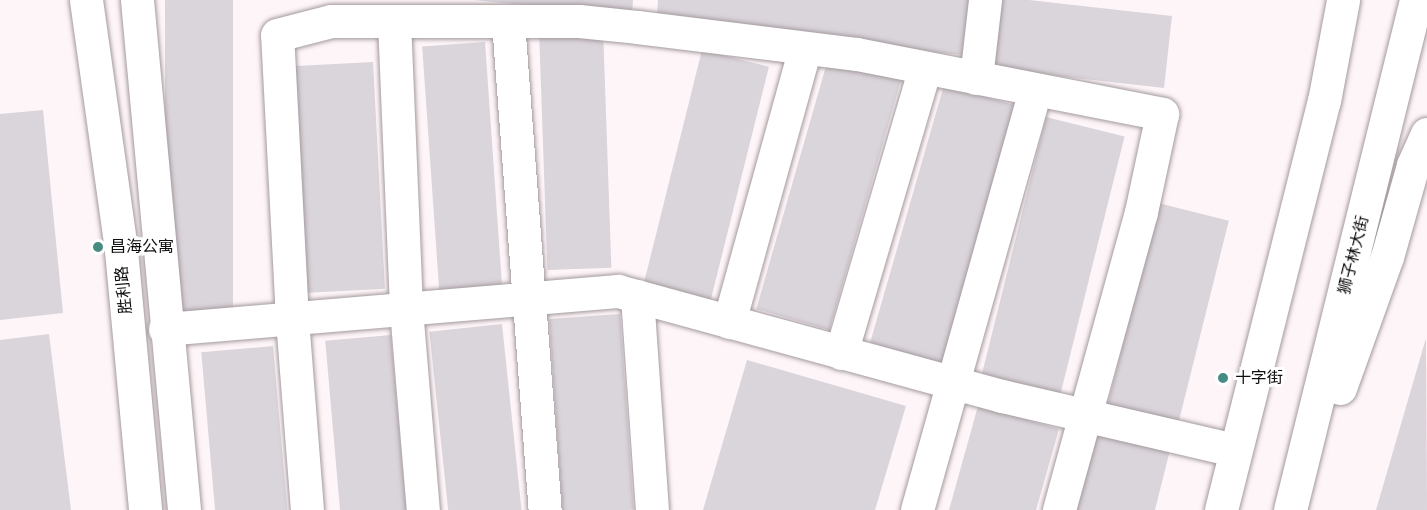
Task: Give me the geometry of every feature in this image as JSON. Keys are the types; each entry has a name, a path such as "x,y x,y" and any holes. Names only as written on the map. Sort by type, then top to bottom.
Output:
{"street":[{"name":"胜利路","path":"86,0 121,250 145,510"},
{"path":"137,0 183,510"},
{"path":"976,78 986,0"},
{"path":"1221,510 1234,450 1324,101 1343,0"},
{"name":"狮子林大街","path":"1294,496 1416,0"},
{"path":"307,510 292,319 277,35 342,11 394,21 579,21 805,48 925,68 1162,114 1141,212 1059,510"},
{"path":"394,21 406,309 423,510"},
{"path":"508,21 545,510"},
{"path":"729,322 805,48"},
{"path":"842,353 925,68"},
{"path":"917,510 1035,90"},
{"path":"1294,496 1340,386 1387,257 1413,165 1427,134"},
{"path":"165,329 618,291 953,383 1234,450"},
{"path":"637,296 652,510"}],"building":[{"path":"165,0 233,0 233,314 165,314"},
{"path":"474,0 633,0 632,16"},
{"path":"658,0 969,0 964,55 656,27"},
{"path":"996,0 1029,0 1172,16 1164,88 988,68"},
{"path":"603,28 611,268 547,270 539,30"},
{"path":"485,42 502,288 439,293 422,46"},
{"path":"702,50 769,67 711,300 644,283"},
{"path":"828,59 901,80 829,330 756,309"},
{"path":"373,62 385,289 304,293 292,66"},
{"path":"944,85 1016,106 942,363 870,343"},
{"path":"43,110 63,313 0,320 0,114"},
{"path":"1046,117 1125,137 1060,397 981,377"},
{"path":"1158,203 1229,221 1176,433 1105,415"},
{"path":"620,314 634,510 563,510 549,319"},
{"path":"502,324 522,510 448,510 429,332"},
{"path":"49,334 71,510 0,510 0,340"},
{"path":"391,335 406,510 340,510 325,341"},
{"path":"1426,338 1427,510 1376,510"},
{"path":"273,346 287,510 215,510 201,352"},
{"path":"747,360 906,406 875,510 703,510"},
{"path":"978,406 1059,429 1036,510 949,510"},
{"path":"1093,426 1171,446 1155,510 1072,510"}],"place":[{"name":"昌海公寓","path":"98,247"},
{"name":"十字街","path":"1223,378"}]}
